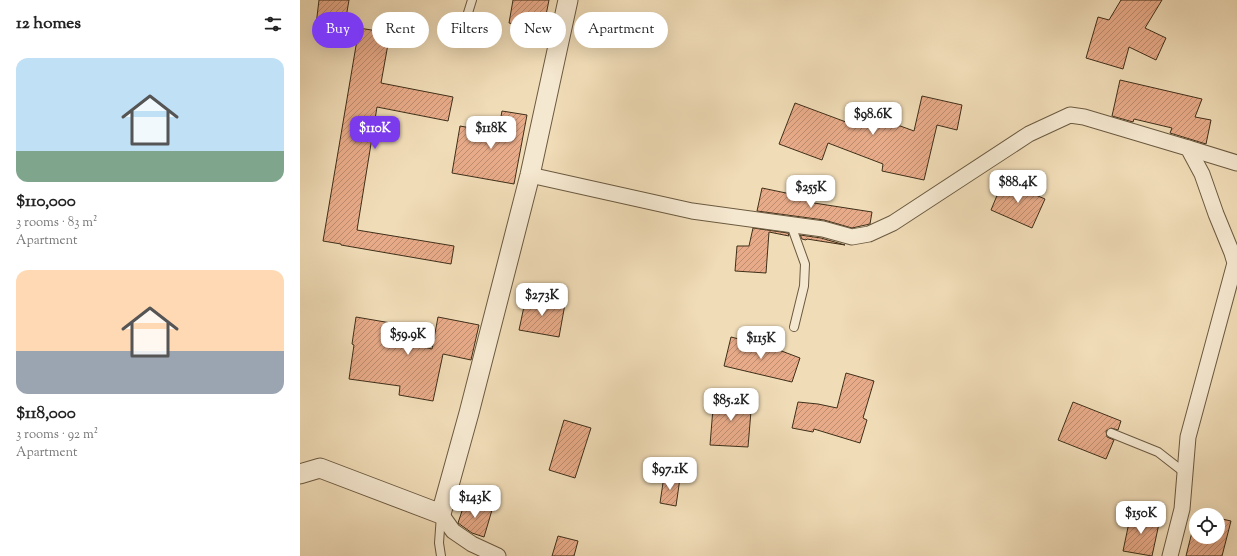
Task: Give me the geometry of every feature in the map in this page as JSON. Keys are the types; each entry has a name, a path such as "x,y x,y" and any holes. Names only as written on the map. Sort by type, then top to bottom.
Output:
{"street":[{"path":"441,514 469,413 530,175 568,0"},
{"path":"530,175 692,212 823,229 852,237 869,234 893,223 1029,134 1070,115 1084,117 1237,163"},
{"path":"1170,556 1182,509 1188,437 1235,263 1202,174 1188,148"},
{"path":"300,474 320,468 441,514 453,531 472,544 498,556"}],"lane":[{"path":"468,12 472,0"},
{"path":"791,225 804,264 804,286 794,327"},
{"path":"1112,433 1158,452 1185,473"},
{"path":"441,514 439,543 441,556"}],"building":[{"path":"319,0 349,0 347,12 318,12"},
{"path":"513,0 549,0 547,12 511,12"},
{"path":"1121,0 1162,0 1145,28 1166,38 1156,60 1129,47 1123,69 1086,58 1098,17 1109,20"},
{"path":"364,29 372,30 372,48 387,48 381,83 453,97 448,121 377,107 357,230 454,246 451,264 323,241 356,48 364,48"},
{"path":"1120,80 1202,99 1195,117 1211,120 1206,144 1170,133 1172,128 1134,119 1133,122 1112,116"},
{"path":"922,96 962,105 957,130 937,125 924,180 882,171 883,164 828,143 822,160 779,144 795,103 854,125 859,111 914,131"},
{"path":"502,111 527,115 514,184 452,173 460,126 498,133"},
{"path":"1003,181 1045,199 1032,228 991,210"},
{"path":"762,188 815,199 814,203 872,212 870,224 852,228 824,220 757,211"},
{"path":"753,228 788,233 789,236 769,232 766,273 735,271 737,246 749,246"},
{"path":"800,235 821,238 845,245 806,240 802,239"},
{"path":"526,297 565,304 559,337 519,330"},
{"path":"356,317 391,323 388,339 432,349 438,317 479,325 471,360 443,354 433,401 399,395 400,386 349,379"},
{"path":"731,337 771,347 800,358 792,382 724,366"},
{"path":"846,373 874,381 863,418 867,420 860,443 814,429 813,432 792,428 798,402 837,408"},
{"path":"714,396 752,399 748,447 710,445"},
{"path":"1073,402 1121,421 1118,430 1111,428 1106,431 1107,437 1114,440 1106,459 1058,440"},
{"path":"564,420 591,428 575,478 549,470"},
{"path":"664,476 680,478 676,506 660,503"},
{"path":"465,502 492,510 484,537 472,533 458,523"},
{"path":"1131,513 1160,519 1152,556 1123,551"},
{"path":"1225,520 1231,521 1222,556 1186,556 1189,544 1225,544"},
{"path":"558,536 578,541 574,556 552,556"}]}
